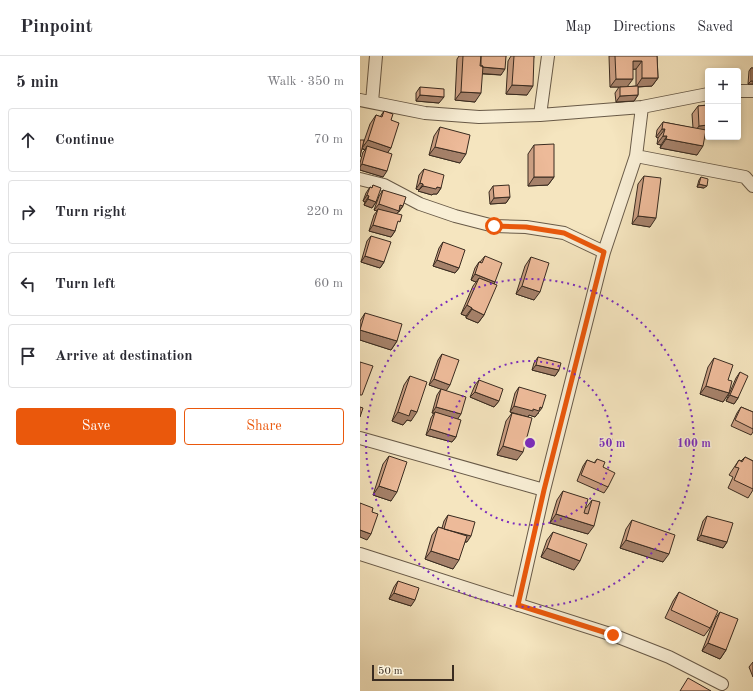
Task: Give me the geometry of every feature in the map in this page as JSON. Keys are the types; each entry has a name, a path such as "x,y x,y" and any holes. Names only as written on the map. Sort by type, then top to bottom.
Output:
{"street":[{"path":"376,56 366,101 425,113 479,117 540,115 642,107 705,95"},
{"path":"540,115 548,56"},
{"path":"741,91 753,91"},
{"path":"518,605 544,490 604,252 636,156 642,107"},
{"path":"636,156 745,177 753,186"},
{"path":"360,179 384,185 420,204 455,216 494,226 526,227 564,233 604,252"},
{"path":"360,438 544,490"},
{"path":"360,556 613,635 669,657 722,684"}],"building":[{"path":"463,56 481,56 480,66 483,66 481,93 461,92"},
{"path":"481,56 506,56 505,69 482,67"},
{"path":"514,56 534,56 533,86 512,85"},
{"path":"615,56 657,56 658,78 642,78 642,61 633,61 633,79 616,79"},
{"path":"751,68 753,68 753,81 751,81"},
{"path":"638,86 638,95 620,96 620,87"},
{"path":"420,87 444,89 444,97 420,95"},
{"path":"705,105 705,125 699,126 698,106"},
{"path":"384,111 393,114 391,120 399,123 391,148 368,140 376,115 382,117"},
{"path":"663,122 705,130 703,146 666,139 667,136 663,136 665,129 662,129"},
{"path":"440,127 470,135 466,154 435,147"},
{"path":"360,140 364,140 360,157"},
{"path":"554,144 554,177 534,177 534,145"},
{"path":"367,146 392,154 387,171 362,164"},
{"path":"424,169 444,175 441,188 437,187 436,189 423,186 423,184 420,183"},
{"path":"644,176 661,178 656,218 638,216"},
{"path":"701,177 708,179 707,186 699,184"},
{"path":"373,185 381,188 376,202 368,199 369,196 367,195 370,187 372,188"},
{"path":"509,185 510,197 494,198 493,186"},
{"path":"383,190 406,197 403,206 400,205 399,211 379,204"},
{"path":"378,209 402,215 400,222 398,221 395,231 373,225"},
{"path":"371,236 391,242 384,262 365,256"},
{"path":"443,242 465,250 459,268 437,260"},
{"path":"485,256 502,263 495,282 475,274 479,262 482,263"},
{"path":"531,257 549,263 540,292 522,286"},
{"path":"479,278 497,285 484,315 467,305"},
{"path":"365,313 402,324 397,341 360,330"},
{"path":"442,354 459,360 450,385 434,379"},
{"path":"538,357 561,363 559,370 536,365"},
{"path":"714,358 733,365 728,380 732,381 729,393 706,386"},
{"path":"360,362 373,366 362,395 360,395"},
{"path":"740,372 748,376 738,398 730,395"},
{"path":"410,376 427,382 417,412 411,410 409,416 398,412"},
{"path":"479,380 503,389 499,401 475,392"},
{"path":"519,387 546,395 542,408 540,407 539,411 514,406"},
{"path":"441,389 466,397 461,414 436,407"},
{"path":"360,407 363,408 360,417"},
{"path":"741,407 753,412 753,429 735,420"},
{"path":"435,412 461,420 456,437 430,429"},
{"path":"512,413 532,418 523,452 503,446"},
{"path":"389,456 407,462 397,492 379,486"},
{"path":"745,457 753,461 753,489 734,480 739,468 735,467 739,460 742,462"},
{"path":"597,459 605,462 603,467 615,473 608,487 581,475 587,460 595,463"},
{"path":"563,491 588,499 584,513 588,514 592,500 600,502 594,526 556,514"},
{"path":"360,503 373,508 372,512 378,514 371,534 360,530"},
{"path":"448,515 475,522 471,536 444,529"},
{"path":"707,516 733,523 727,542 701,535"},
{"path":"632,520 675,535 669,554 626,540"},
{"path":"438,527 467,536 459,560 431,551"},
{"path":"553,532 587,544 580,561 547,548"},
{"path":"398,581 419,588 415,600 394,593"},
{"path":"679,592 718,611 710,628 671,610"},
{"path":"720,612 738,619 726,650 708,643"},
{"path":"688,678 711,691 680,691"}],"route":[{"path":"494,226 526,227 564,233 604,252 544,490 518,605 613,635"}]}
